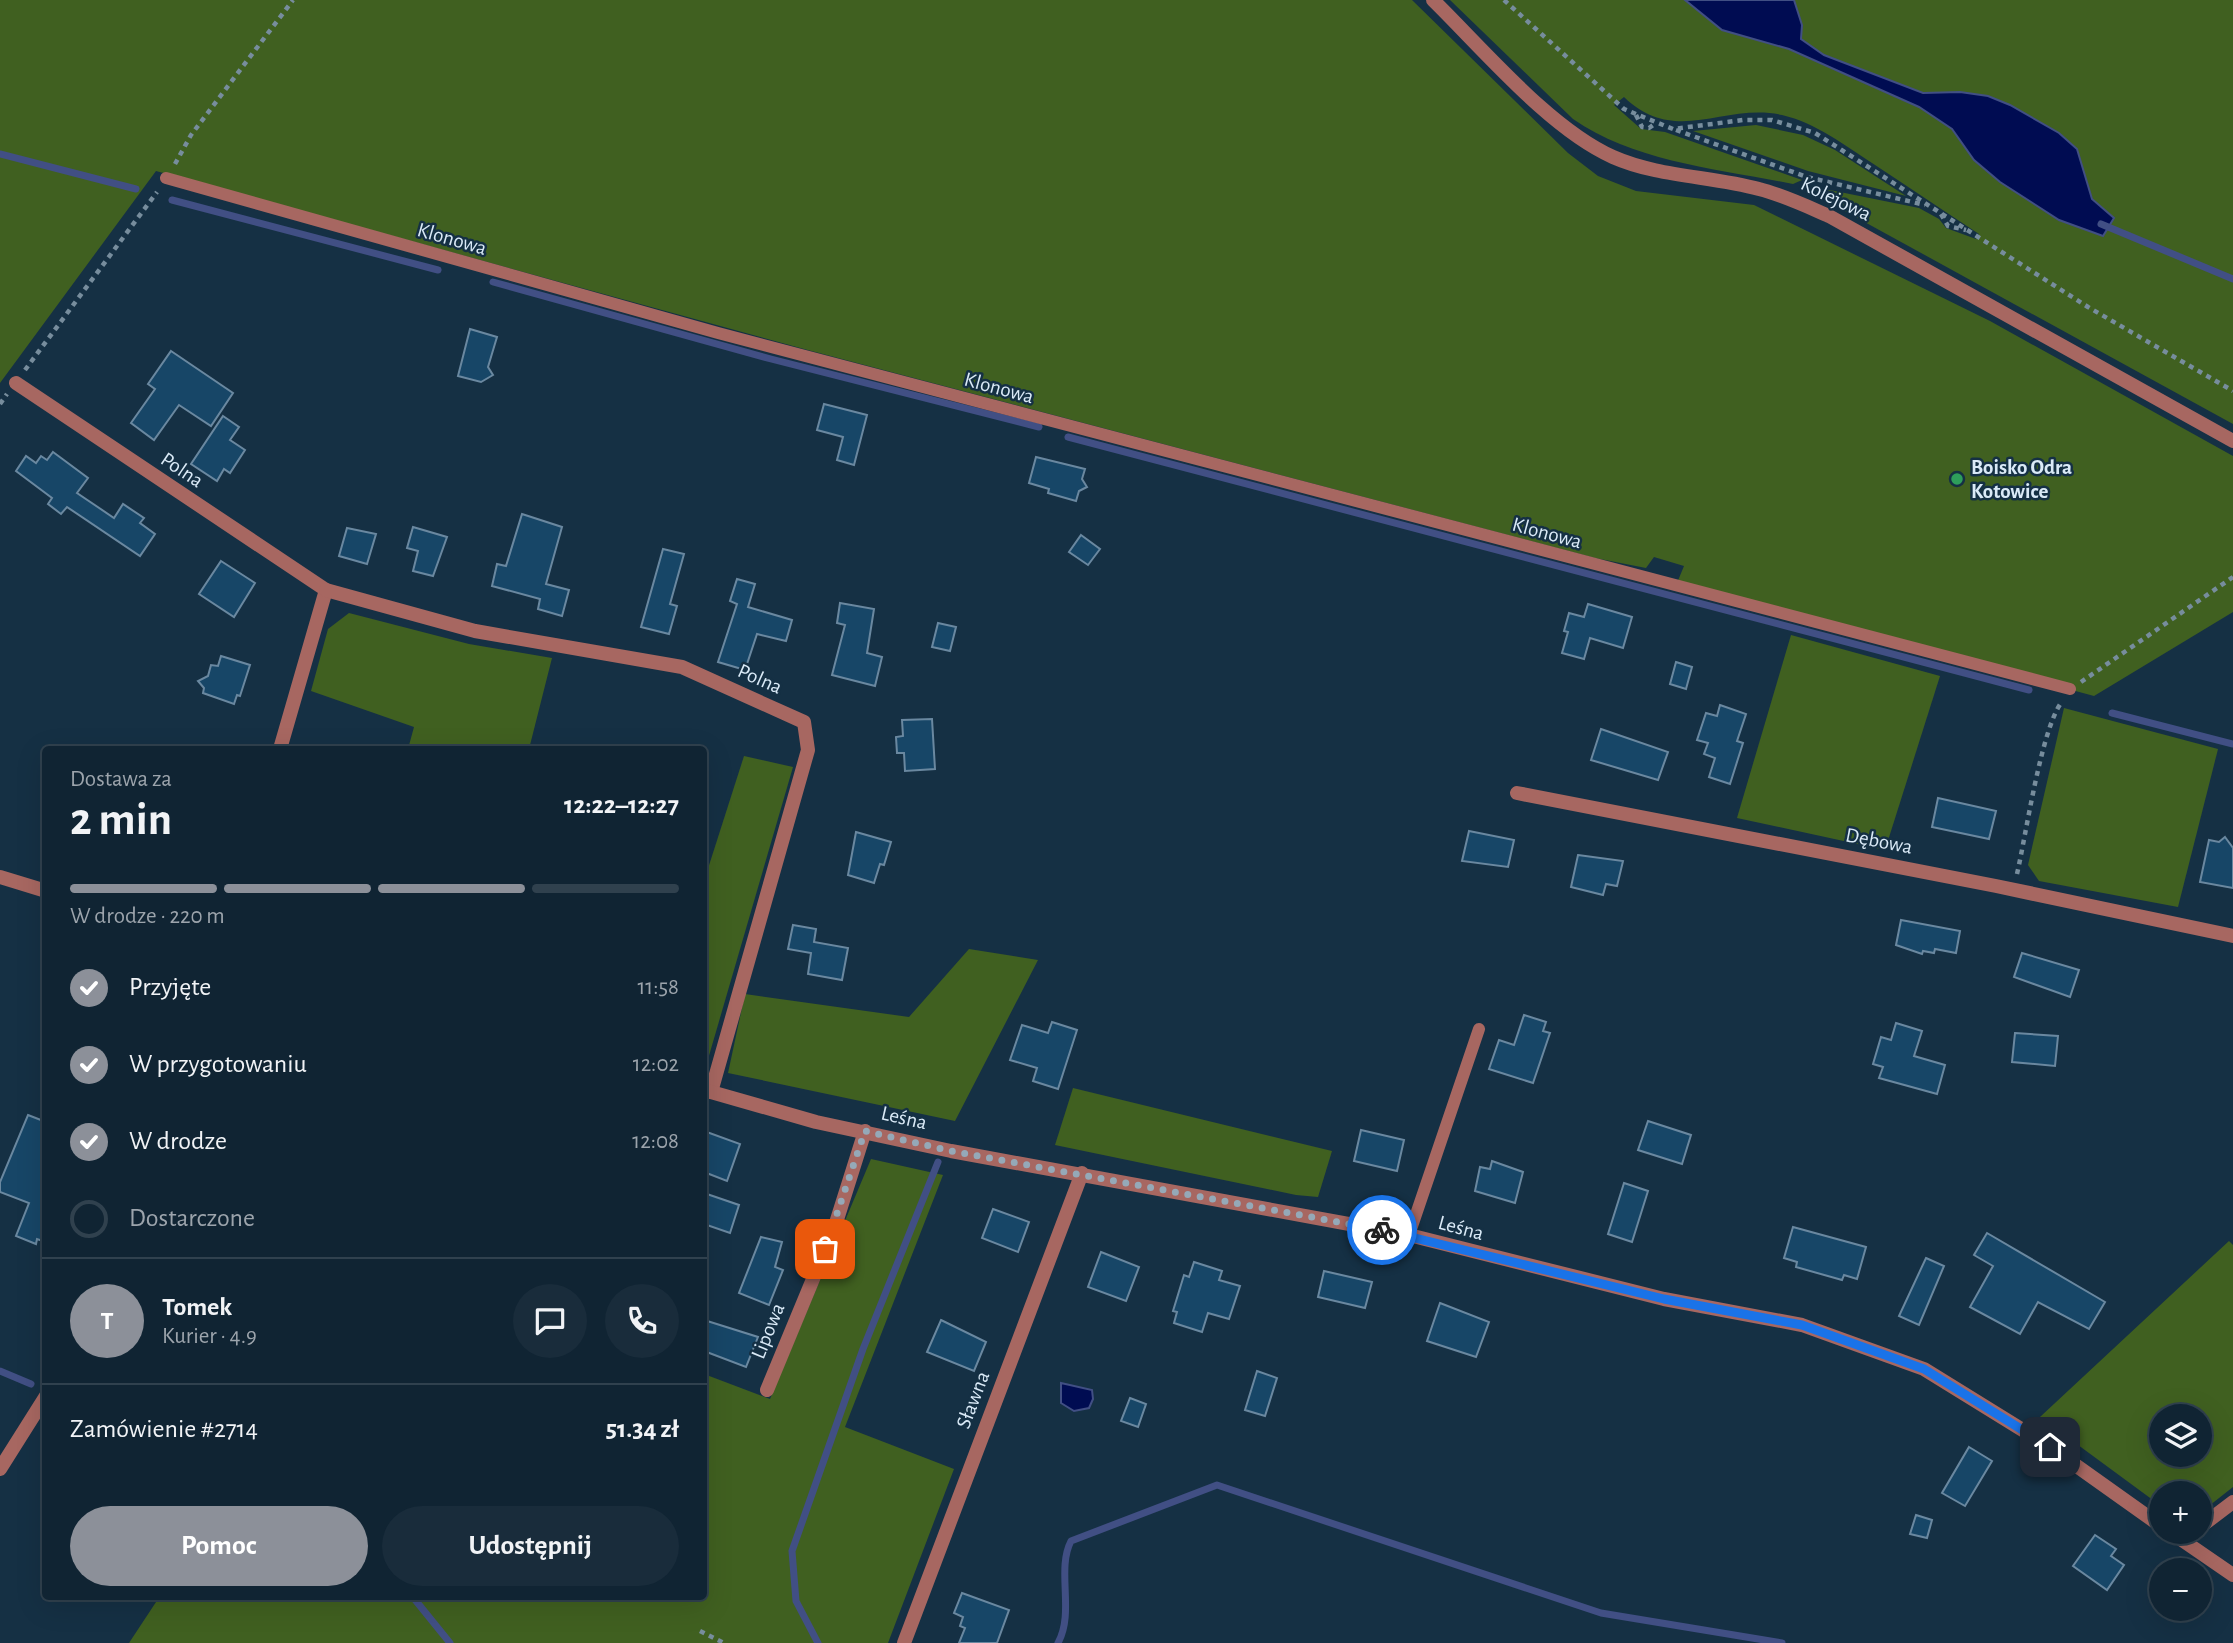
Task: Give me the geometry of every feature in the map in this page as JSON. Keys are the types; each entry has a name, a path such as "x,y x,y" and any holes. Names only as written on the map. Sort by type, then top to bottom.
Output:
{"street":[{"name":"Kolejowa","path":"1433,0 1528,95 1598,149 1615,158 1651,168 1758,188 1829,216 2233,442"},
{"name":"Polna","path":"16,383 326,590 475,631 682,667 804,722 808,750 707,1091"},
{"path":"281,746 326,590"},
{"name":"Dębowa","path":"1517,793 2014,889 2233,936"},
{"path":"0,877 42,890"},
{"name":"Leśna","path":"707,1091 816,1122 951,1151 1409,1235 1651,1296 1802,1325 1924,1369 2050,1447 2149,1517"},
{"name":"Lipowa","path":"767,1390 835,1226 865,1131"},
{"name":"Sławna","path":"904,1643 1082,1173"},
{"path":"0,1469 42,1402"},
{"path":"2212,1518 2233,1502"},
{"path":"2198,1544 2233,1575"}],"lane":[{"name":"Klonowa","path":"166,178 744,340 2070,689"},
{"path":"1409,1235 1479,1029"}],"path":[{"path":"16,383 166,178 191,135 293,0"},
{"path":"1504,0 1624,109 1807,177 1930,206"},
{"path":"1636,114 1642,127 1649,128 1657,123"},
{"path":"1673,128 1744,120 1772,120 1815,133 2088,307 2233,391"},
{"path":"2014,889 2055,711 2070,689 2233,577"},
{"path":"700,1631 724,1643"}],"green space":[{"path":"0,0 1412,0 1568,153 1598,176 1636,191 1754,205 1990,321 2233,456 2233,612 2094,696 1677,583 1684,566 1654,557 1646,568 1595,558 804,349 156,171 0,383"},
{"path":"1450,0 2233,0 2233,424 1819,197 1815,187 1919,208 1939,219 1946,228 1976,239 1979,234 1818,129 1782,115 1761,113 1701,120 1662,119 1643,112 1624,97 1614,105 1641,129 1665,132 1802,180 1793,184 1650,155 1597,134 1573,119"},
{"path":"1756,125 1803,135 1835,150 1906,196 1808,171 1693,131"},
{"path":"349,613 469,644 552,658 530,746 409,746 414,727 311,691 328,629"},
{"path":"1791,635 1940,676 1885,850 1737,818"},
{"path":"2064,708 2218,749 2178,907 2039,881 2028,865"},
{"path":"744,756 793,767 707,1063 707,872"},
{"path":"969,949 1038,960 955,1121 728,1073 745,994 909,1017"},
{"path":"1073,1088 1332,1151 1318,1197 1296,1195 1055,1145"},
{"path":"871,1159 943,1175 845,1427 954,1469 888,1643 129,1643 157,1600 707,1600 707,1375 770,1399"},
{"path":"2229,1241 2233,1245 2233,1487 2212,1504 2212,1481 2149,1481 2149,1497 2040,1417"}],"shaded area":[{"path":"1685,0 1794,0 1802,25 1801,39 1824,55 1923,93 1960,92 1988,96 2010,105 2059,133 2077,149 2092,199 2114,218 2103,236 2059,220 2000,182 1974,160 1952,129 1919,107 1789,49 1722,30"},
{"path":"1061,1383 1092,1390 1093,1399 1089,1408 1074,1411 1061,1403"}],"building":[{"path":"470,329 497,337 488,367 493,375 481,382 458,376"},
{"path":"171,351 233,393 211,426 179,405 154,440 131,423 155,389 148,384"},
{"path":"824,404 867,415 854,465 837,460 843,437 817,430"},
{"path":"223,416 239,427 230,440 245,450 230,473 224,469 217,481 191,464"},
{"path":"53,452 88,478 77,493 114,518 123,504 144,518 140,523 155,534 140,556 67,507 61,514 48,504 52,498 16,471 26,456 36,463 41,456 47,460"},
{"path":"1036,457 1085,469 1082,479 1087,487 1079,491 1076,501 1048,493 1049,489 1029,483"},
{"path":"522,514 562,527 546,584 569,590 562,616 538,609 540,599 492,586 497,564 506,566"},
{"path":"413,527 447,537 433,576 413,571 418,551 407,548"},
{"path":"347,528 376,534 367,564 339,556"},
{"path":"1081,535 1100,549 1088,565 1069,552"},
{"path":"663,549 684,554 670,604 677,606 669,634 641,627"},
{"path":"221,561 255,583 234,617 199,594"},
{"path":"737,579 755,584 748,607 792,620 786,641 757,634 745,670 718,662 737,604 730,601"},
{"path":"840,603 874,609 867,653 882,657 875,686 832,675 845,625 837,623"},
{"path":"1588,604 1632,617 1623,648 1590,638 1584,659 1562,653 1568,632 1564,631 1569,613 1584,617"},
{"path":"938,623 956,627 950,651 932,647"},
{"path":"221,656 250,665 240,696 237,695 234,704 203,693 204,688 198,681 208,676 211,665 218,666"},
{"path":"1676,662 1692,667 1686,689 1670,684"},
{"path":"1720,705 1746,714 1737,741 1743,743 1730,784 1709,777 1715,758 1704,754 1708,743 1697,740 1706,713 1717,716"},
{"path":"932,719 935,769 905,771 904,753 897,753 896,737 903,736 902,720"},
{"path":"1601,729 1668,752 1658,780 1591,760"},
{"path":"1938,798 1996,811 1989,839 1932,827"},
{"path":"1469,831 1514,840 1508,867 1462,861"},
{"path":"856,832 891,842 884,865 880,864 874,883 848,875"},
{"path":"2225,837 2233,848 2233,888 2200,882 2209,840 2219,842"},
{"path":"1578,855 1623,861 1617,886 1606,884 1603,895 1571,887"},
{"path":"1901,920 1960,931 1956,953 1935,949 1934,953 1923,951 1922,954 1896,945"},
{"path":"793,925 816,929 814,942 848,948 842,980 808,974 811,953 788,949"},
{"path":"2022,953 2079,970 2070,997 2014,977"},
{"path":"1524,1015 1546,1022 1543,1031 1550,1033 1533,1083 1489,1069 1499,1040 1514,1045"},
{"path":"1052,1022 1077,1030 1058,1089 1033,1081 1037,1068 1010,1060 1022,1025 1048,1033"},
{"path":"1896,1023 1922,1031 1914,1056 1945,1065 1937,1094 1879,1078 1883,1067 1873,1064 1881,1037 1891,1040"},
{"path":"2015,1033 2058,1036 2055,1066 2012,1062"},
{"path":"28,1115 42,1120 42,1241 37,1239 36,1244 16,1236 29,1203 0,1192 0,1182"},
{"path":"1648,1121 1691,1135 1682,1164 1638,1150"},
{"path":"1361,1130 1404,1140 1397,1171 1354,1161"},
{"path":"707,1132 740,1144 727,1181 707,1173"},
{"path":"1492,1161 1523,1172 1515,1203 1475,1191 1480,1167 1490,1169"},
{"path":"1624,1183 1648,1191 1632,1242 1608,1234"},
{"path":"707,1194 739,1205 730,1233 707,1225"},
{"path":"993,1209 1029,1222 1018,1252 982,1238"},
{"path":"1793,1227 1866,1247 1857,1279 1844,1275 1842,1280 1796,1267 1797,1262 1784,1258"},
{"path":"1987,1233 2105,1302 2089,1329 2038,1302 2020,1334 1970,1307 1993,1266 1974,1255"},
{"path":"761,1237 782,1242 775,1267 783,1270 769,1305 739,1293"},
{"path":"1101,1252 1139,1267 1126,1301 1088,1287"},
{"path":"1926,1258 1944,1266 1919,1325 1899,1316"},
{"path":"1194,1262 1222,1271 1219,1280 1240,1286 1229,1319 1208,1313 1202,1332 1174,1323 1177,1312 1173,1311 1184,1275 1189,1277"},
{"path":"1324,1271 1372,1282 1365,1308 1318,1297"},
{"path":"1440,1303 1489,1322 1476,1357 1427,1341"},
{"path":"941,1320 986,1342 974,1371 927,1352"},
{"path":"707,1321 758,1337 746,1367 707,1352"},
{"path":"1257,1371 1277,1378 1265,1416 1245,1410"},
{"path":"1130,1398 1146,1404 1138,1427 1121,1421"},
{"path":"1969,1447 1992,1461 1965,1506 1942,1493"},
{"path":"1916,1515 1932,1520 1927,1538 1910,1534"},
{"path":"2095,1535 2116,1549 2111,1556 2124,1565 2107,1590 2073,1566"},
{"path":"962,1593 1009,1610 997,1643 959,1643 965,1628 960,1626 963,1617 954,1613"}],"waterway":[{"path":"0,154 136,189"},
{"path":"172,200 438,270"},
{"path":"2101,224 2233,279"},
{"path":"493,282 771,359 1039,427"},
{"path":"1068,437 2029,690"},
{"path":"2112,713 2233,744"},
{"path":"818,1643 796,1601 792,1551 863,1349 938,1162"},
{"path":"0,1371 31,1384"},
{"path":"1058,1643 1065,1618 1065,1565 1071,1541 1217,1485 1601,1613 1782,1643"},
{"path":"415,1600 450,1643"}],"way so far":[{"path":"825,1249 865,1131 951,1151 1382,1230"}],"place":[{"name":"Boisko Odra Kotowice","path":"1957,479"}],"route":[{"path":"1382,1230 1664,1299 1802,1325 1924,1369 2050,1447"}]}
